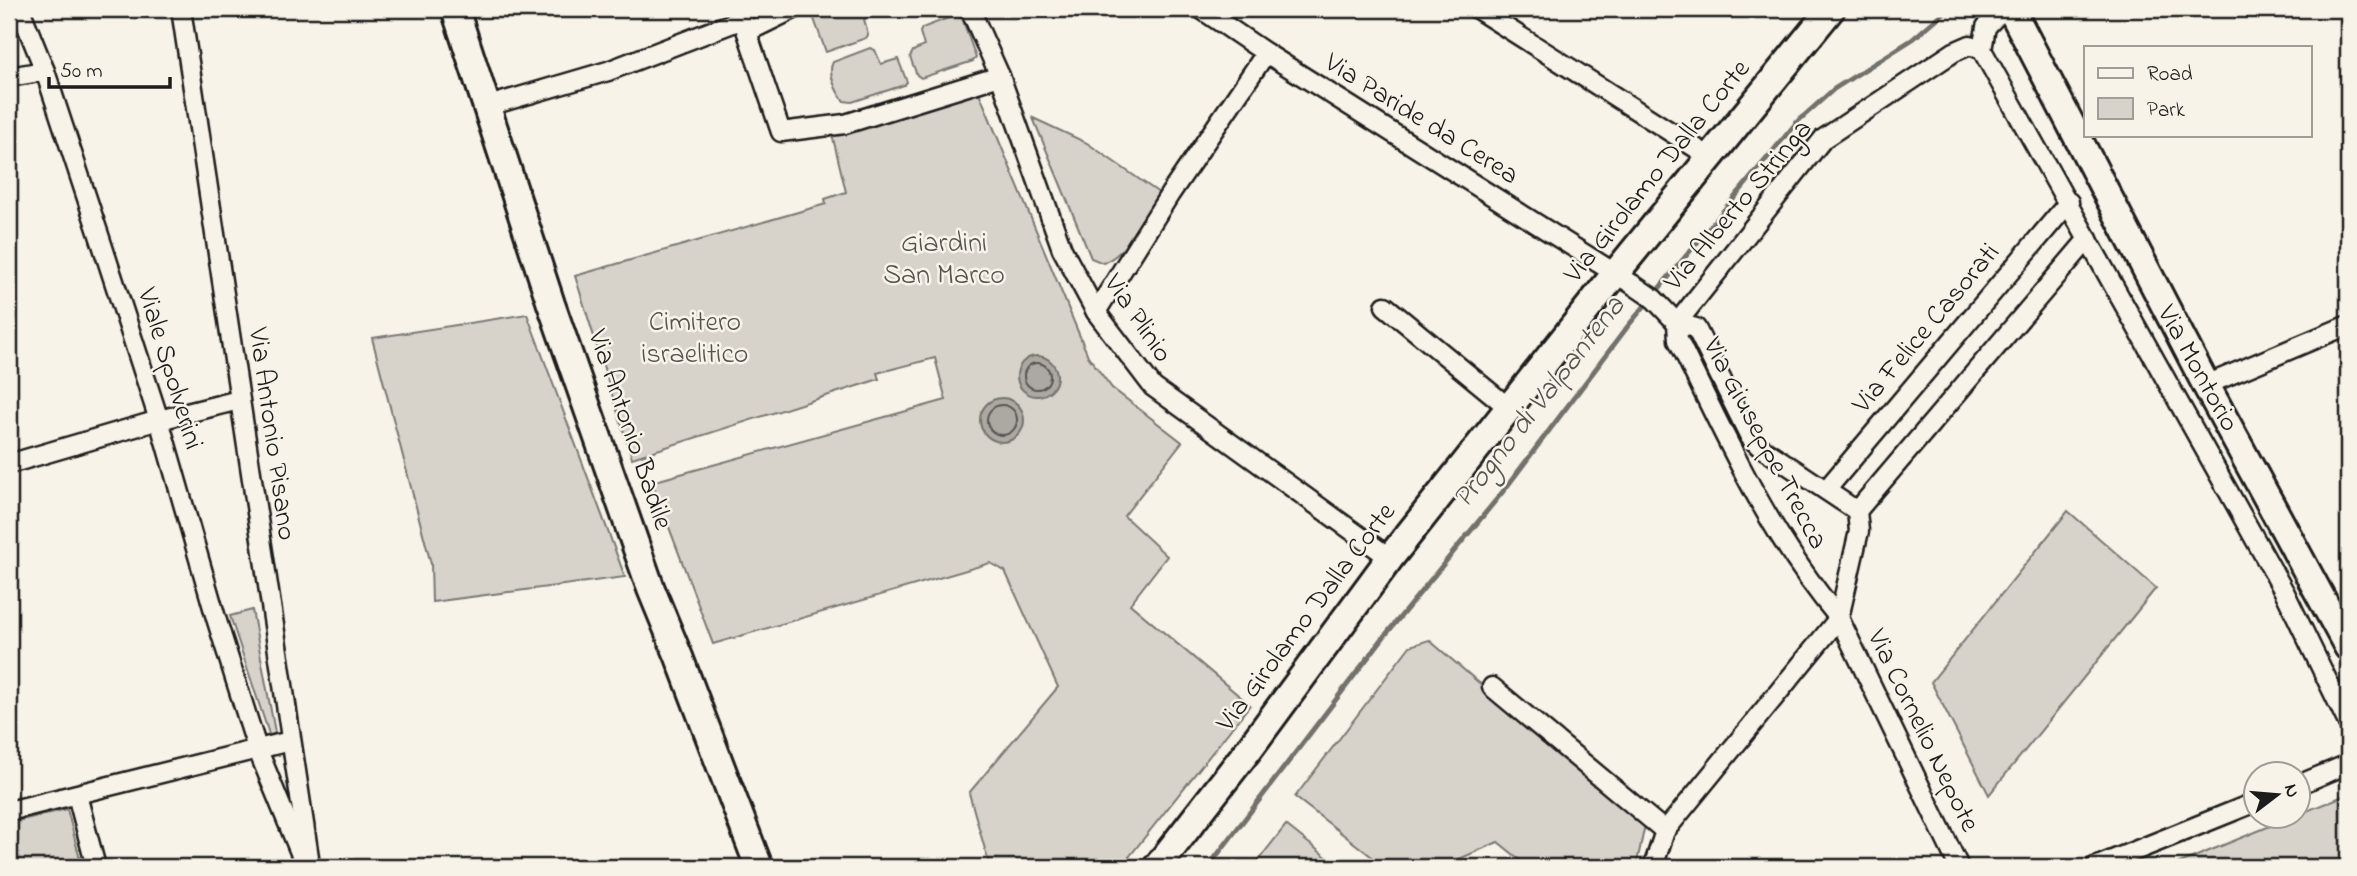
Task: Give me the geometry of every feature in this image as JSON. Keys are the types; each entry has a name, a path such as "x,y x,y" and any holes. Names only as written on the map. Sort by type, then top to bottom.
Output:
{"street":[{"name":"Viale Spolverini","path":"20,9 45,71 159,420 257,748 308,867"},
{"name":"Via Antonio Pisano","path":"181,9 308,867"},
{"name":"Via Antonio Badile","path":"455,9 485,107 651,589 759,867"},
{"path":"485,107 608,71 743,20 794,9"},
{"name":"Via Plinio","path":"970,9 1000,76 1062,249 1097,312 1153,387 1390,558"},
{"name":"Via Paride da Cerea","path":"1201,9 1615,274"},
{"path":"1479,9 1710,158"},
{"name":"Via Girolamo Dalla Corte","path":"1157,867 1249,749 1390,558 1615,274 1831,9"},
{"path":"1982,50 1986,27 2003,9"},
{"name":"Via Montorio","path":"2011,9 2206,386 2348,647"},
{"path":"743,20 781,132 845,124 1000,76"},
{"name":"Via Alberto Stringa","path":"1677,323 1823,139 1954,52 1969,45 1982,50"},
{"name":"Via Montorio","path":"1982,50 2285,593 2348,723"},
{"path":"1097,312 1170,194 1266,53"},
{"path":"9,78 45,71"},
{"name":"Via Felice Casorati","path":"1826,491 2068,202"},
{"path":"1857,512 2088,239"},
{"name":"Via Giuseppe Trecca","path":"1615,274 1654,299 1677,323 1696,328 1750,437 1857,512 1858,531 1839,618"},
{"path":"1385,306 1509,408"},
{"name":"Via Giuseppe Trecca","path":"1677,323 1678,340 1744,476 1806,577 1839,618"},
{"path":"2206,386 2348,325"},
{"path":"9,464 159,420 239,400"},
{"path":"1653,867 1665,831 1839,618"},
{"name":"Via Cornelio Nepote","path":"1839,618 1959,867"},
{"path":"1492,687 1665,831"},
{"path":"9,811 290,740"},
{"path":"2312,779 2348,764"},
{"path":"77,795 96,867"},
{"path":"2095,867 2242,808"}],"green space":[{"path":"816,9 879,11 864,19 868,35 866,38 826,52 813,16"},
{"path":"956,15 962,18 976,58 921,78 917,75 910,57 913,51 924,46 920,32 922,28"},
{"path":"870,48 875,50 881,64 898,59 907,82 852,102 844,101 833,82 831,66 833,62"},
{"path":"978,90 1088,356 1112,388 1182,442 1124,516 1167,556 1130,604 1250,705 1121,867 990,867 969,793 1058,687 1005,571 990,563 713,644 652,482 946,400 935,358 877,373 879,379 632,458 575,276 826,204 825,199 846,192 832,134"},
{"path":"1033,118 1087,143 1159,193 1129,242 1113,258 1103,263 1091,258"},
{"path":"527,314 625,577 432,602 431,564 372,338"},
{"path":"2068,511 2156,588 1989,795 1931,682"},
{"path":"252,610 275,732 273,736 269,735 230,616"},
{"path":"1429,640 1645,825 1636,867 1529,867 1498,842 1441,867 1385,867 1295,797 1410,646"},
{"path":"2348,794 2348,867 2170,867 2260,830 2312,830 2312,809"},
{"path":"67,809 82,867 9,867 9,823"},
{"path":"1286,825 1330,860 1325,867 1253,867"}],"water":[{"path":"1037,356 1045,357 1051,362 1056,368 1056,384 1051,390 1045,395 1037,396 1029,395 1023,390 1018,384 1017,376 1018,368 1023,362 1029,357"},
{"path":"1002,398 1018,404 1024,420 1018,436 1002,442 986,436 980,420 986,404"}],"waterway":[{"name":"Progno di Valpantena","path":"1208,867 1383,638 1505,489 1628,326 1797,122 1834,89 1913,39 1948,9"}],"park label":[{"name":"Giardini San Marco","path":"944,260"},
{"name":"Cimitero israelitico","path":"695,339"}]}
